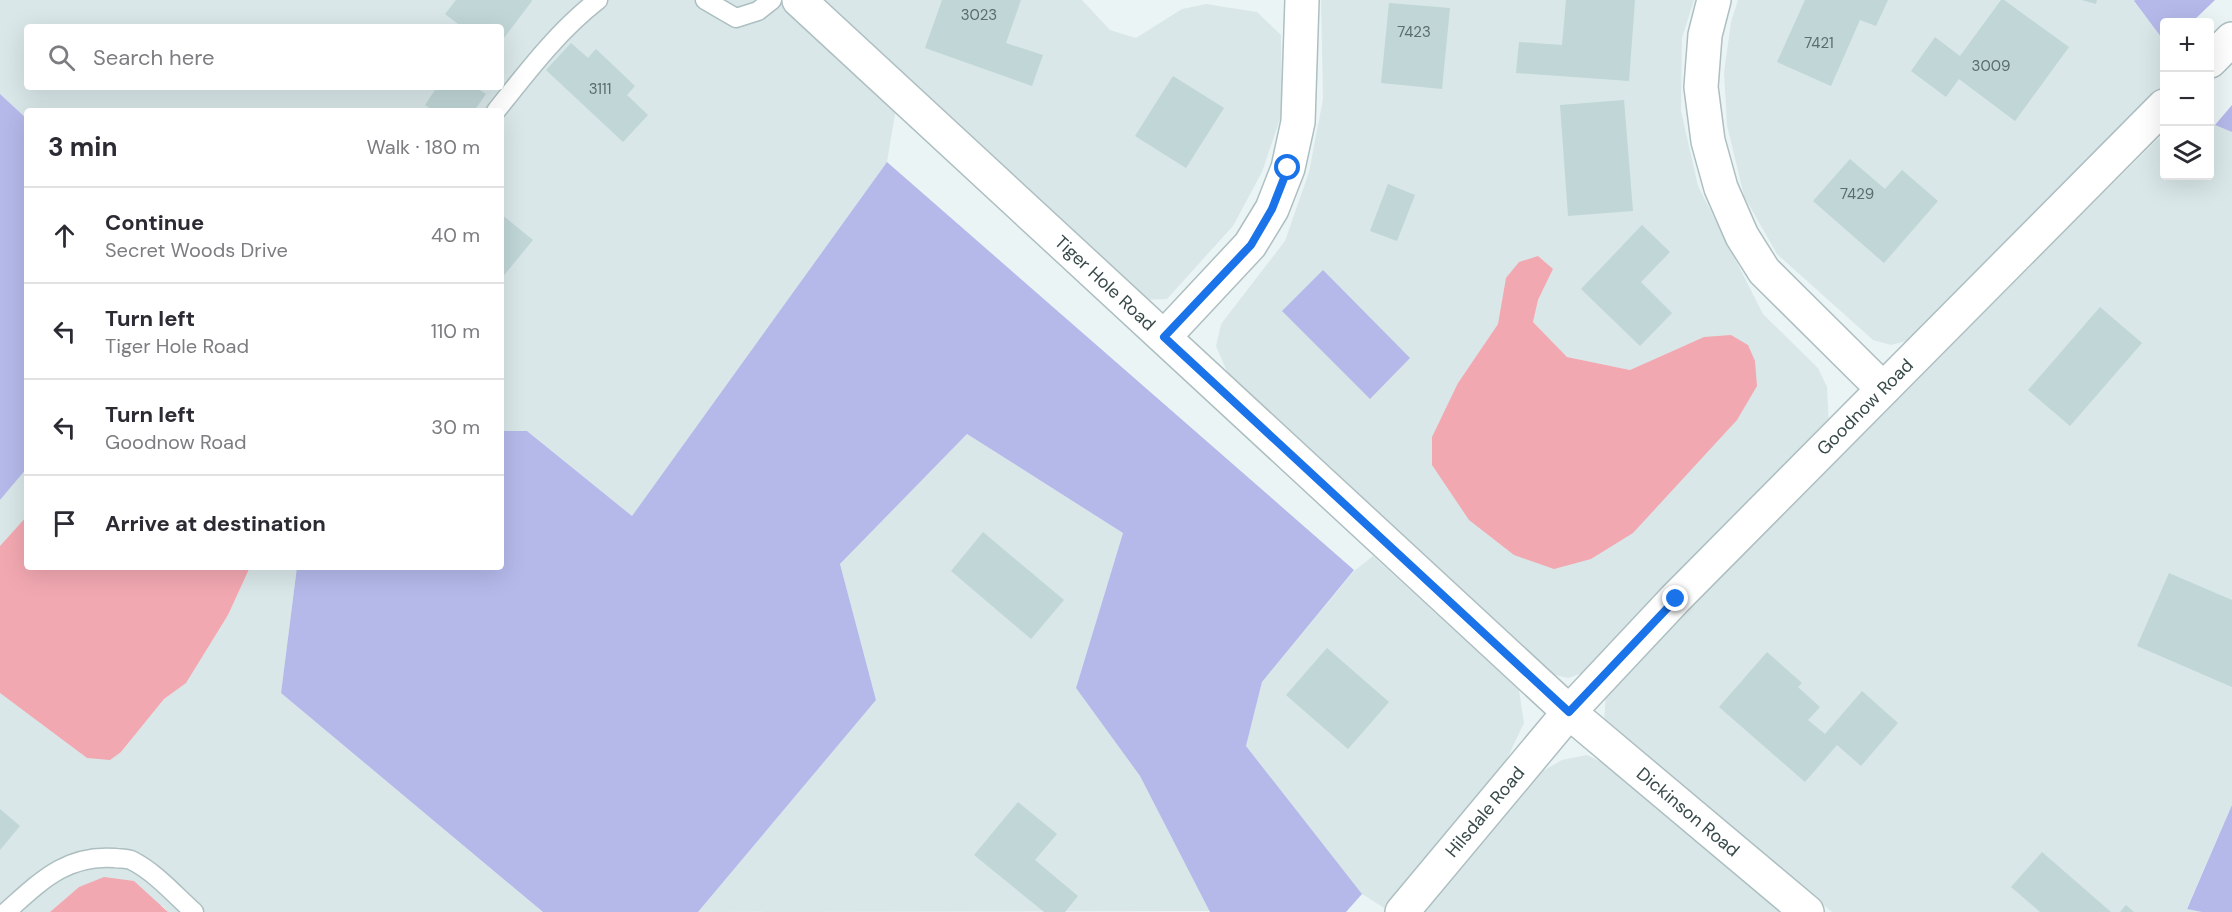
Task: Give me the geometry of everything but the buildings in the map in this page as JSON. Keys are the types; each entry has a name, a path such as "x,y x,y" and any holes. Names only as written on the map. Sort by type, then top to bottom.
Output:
{"street":[{"name":"Tiger Hole Road","path":"799,0 1569,712"},
{"path":"1164,337 1251,245 1272,209 1288,168 1298,122 1302,0"},
{"path":"1714,0 1705,35 1701,87 1708,141 1721,188 1742,236 1764,271 1883,389"},
{"path":"2214,57 2232,39"},
{"name":"Goodnow Road","path":"1569,712 1676,599 2160,110"},
{"name":"Hilsdale Road","path":"1402,912 1569,712"},
{"name":"Dickinson Road","path":"1569,712 1807,912"}],"lane":[{"path":"498,108 536,61 583,12 598,0"},
{"path":"705,0 736,18 758,11 772,0"},
{"path":"6,912 44,879 78,860 106,857 131,860 155,877 194,912"}],"shaded area":[{"path":"0,0 778,0 896,108 887,162 632,516 527,431 504,431 504,108 24,108 24,116 0,94"},
{"path":"823,0 1082,0 1110,30 1136,38 1182,9 1206,4 1257,12 1281,35 1282,113 1262,172 1233,226 1167,299 1140,300"},
{"path":"1321,0 1694,0 1682,38 1681,111 1698,186 1763,314 1818,368 1827,387 1829,429 1591,670 1568,678 1551,674 1228,374 1216,346 1221,324 1285,241 1309,172 1323,99","holes":["1553,269 1538,300 1533,322 1567,357 1630,370 1704,337 1432,465 1458,383 1498,324"]},
{"path":"1738,0 2135,0 2134,2 2160,36 2160,91 1910,340 1891,345 1873,340 1777,254 1744,196 1727,125 1724,72 1731,22"},
{"path":"2215,0 2196,18 2160,18 2160,36 2134,1"},
{"path":"0,94 24,116 24,472 0,500"},
{"path":"2232,105 2232,132 2215,125"},
{"path":"2214,125 2232,132 2232,805 2187,908 2202,912 1832,912 1604,723 1606,692 1654,640 2160,137 2160,180 2214,180"},
{"path":"887,162 1354,570 1262,682 1246,746 1362,894 1346,912 1210,912 1140,776 1076,688 1123,533 967,434 840,564 876,700 698,912 543,912 281,693 297,570 504,570 504,431 527,431 632,516"},
{"path":"1538,256 1553,269 1538,300 1533,322 1567,357 1630,370 1704,337 1731,335 1748,345 1755,361 1757,386 1737,420 1633,533 1591,559 1554,569 1514,555 1469,520 1432,465 1432,437 1458,383 1498,324 1506,278 1519,262"},
{"path":"1323,270 1410,358 1370,399 1282,311"},
{"path":"967,434 1123,533 1076,688 1140,776 1210,911 698,912 876,700 840,564"},
{"path":"24,472 24,519 0,546 0,500"},
{"path":"24,519 24,570 249,570 228,615 186,683 164,699 121,752 110,760 87,758 0,693 0,546"},
{"path":"1373,556 1519,690 1524,723 1505,763 1384,908 1362,894 1246,746 1262,682 1354,571"},
{"path":"249,570 297,570 281,693 543,912 168,912 163,906 79,887 50,912 0,912 0,693 87,758 121,752 164,699 186,682 228,615"},
{"path":"1587,755 1611,767 1785,912 1424,912 1539,773 1562,760"},
{"path":"2232,805 2232,912 2202,912 2187,909"},
{"path":"104,877 134,881 168,912 50,912 79,887"}],"route":[{"path":"1288,168 1272,209 1251,245 1164,337 1569,712 1676,599"}]}
